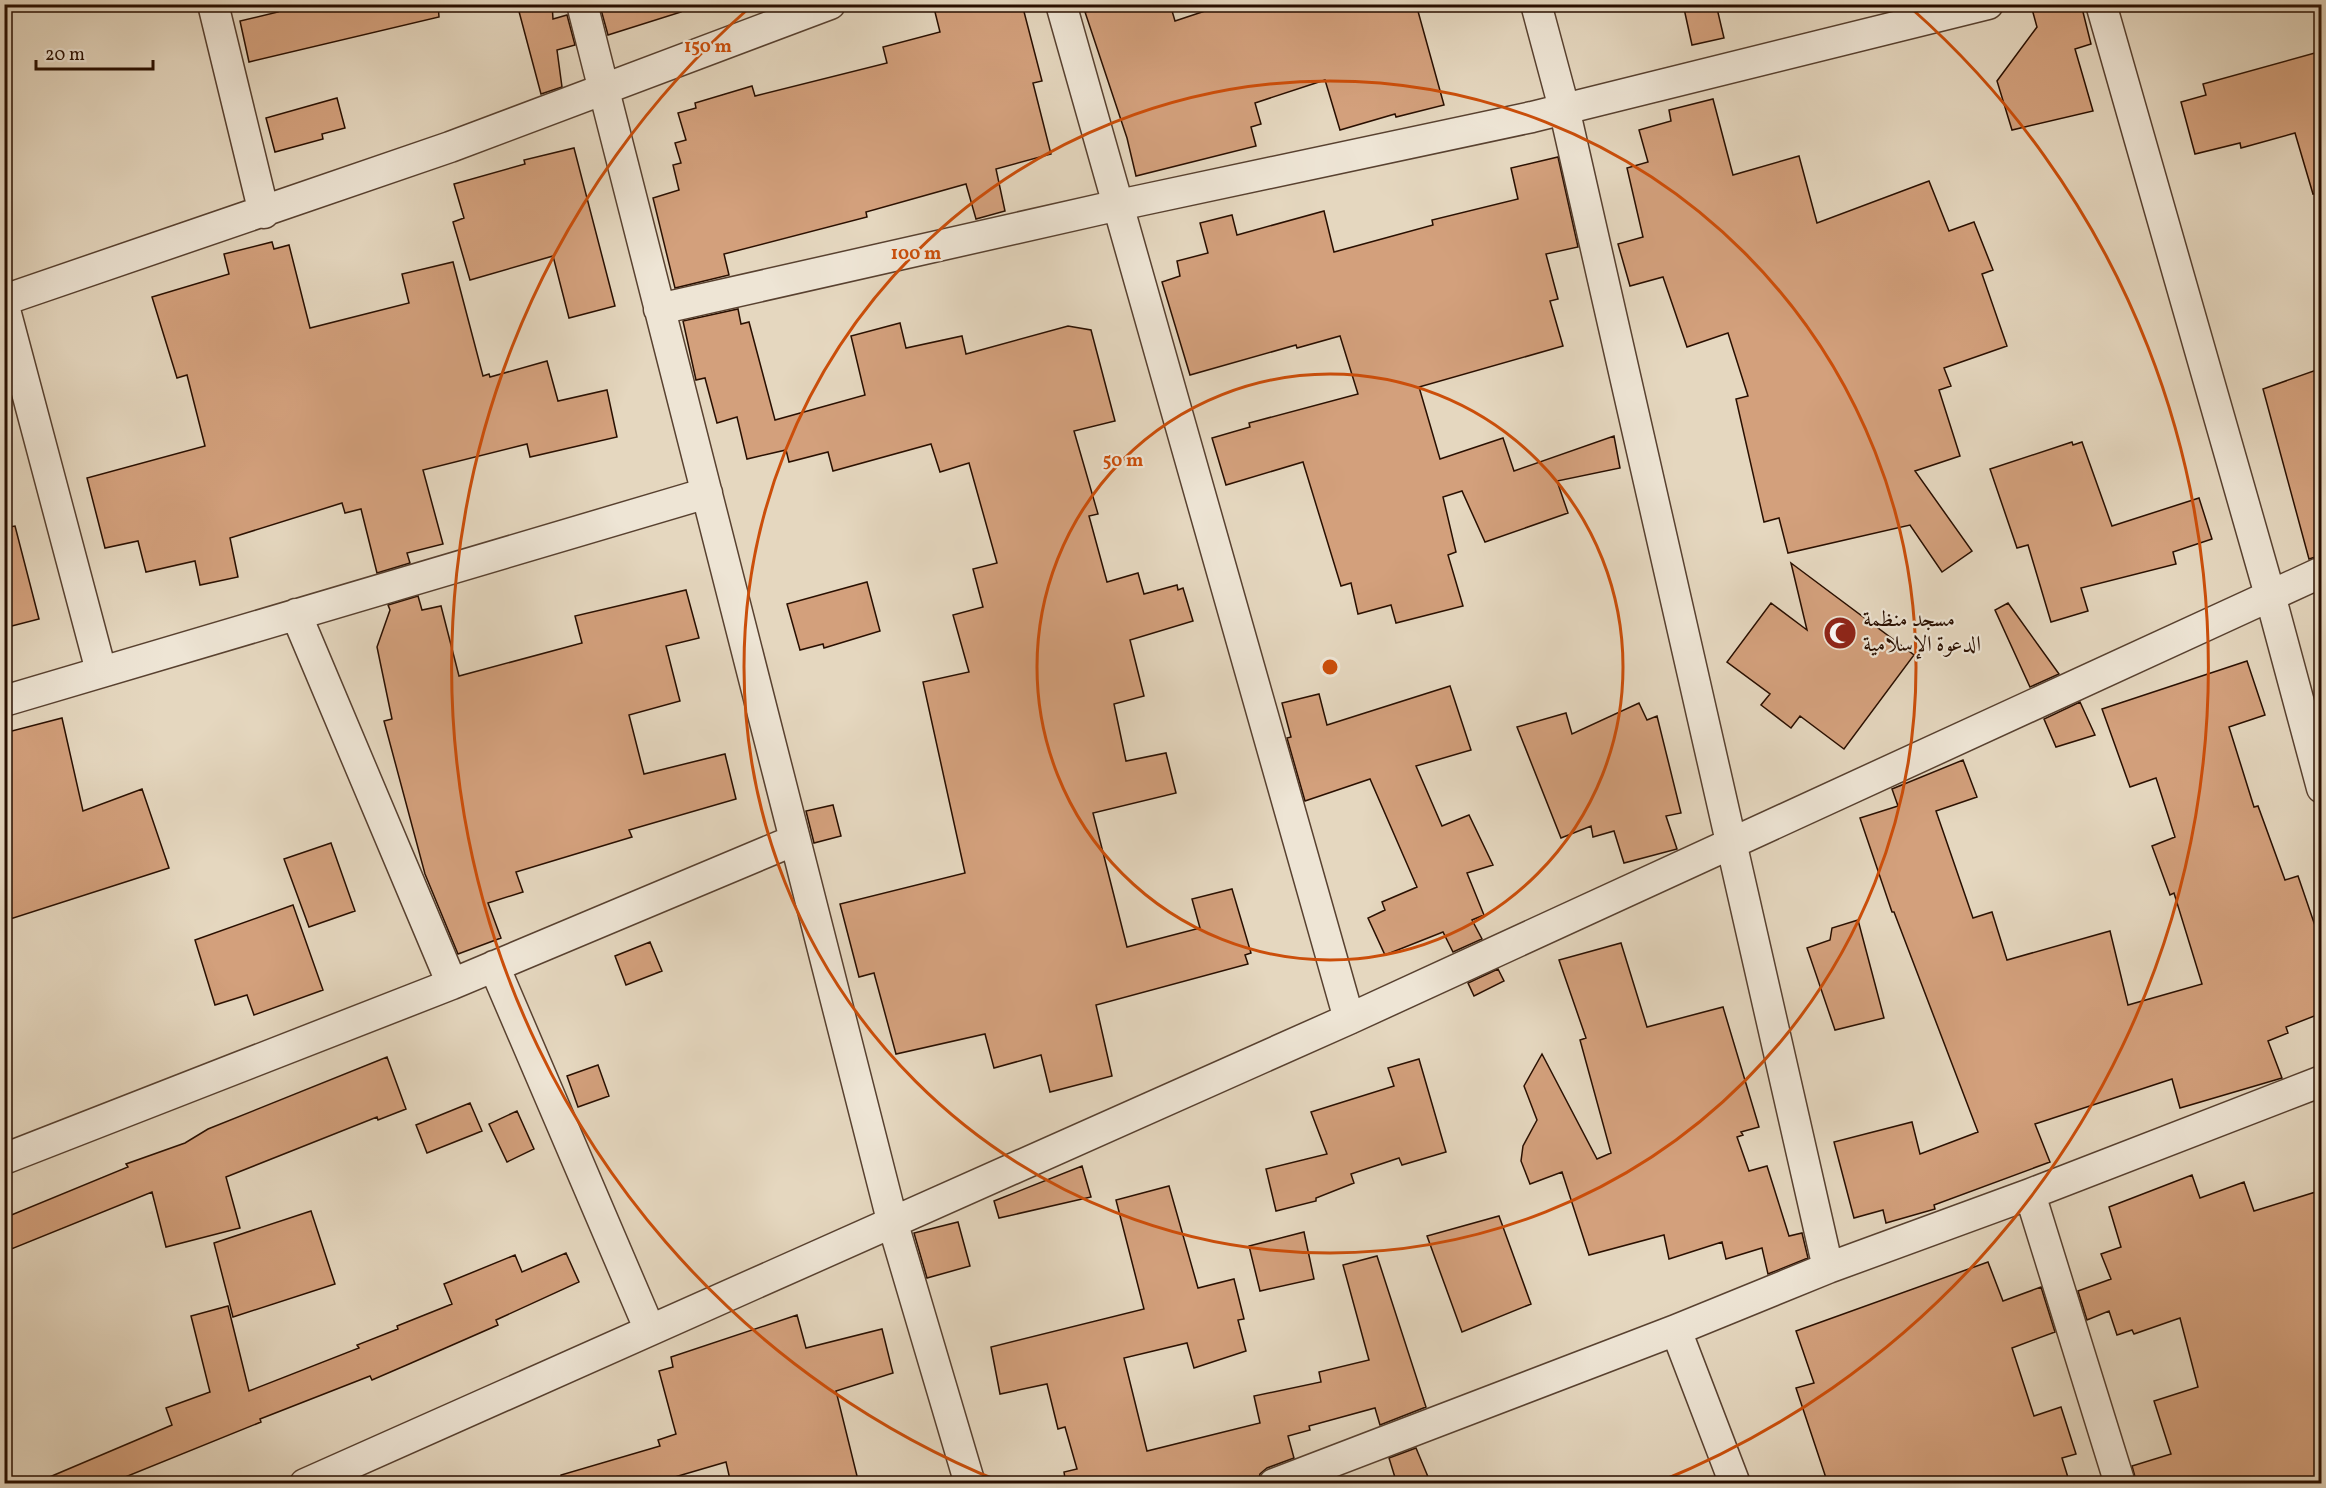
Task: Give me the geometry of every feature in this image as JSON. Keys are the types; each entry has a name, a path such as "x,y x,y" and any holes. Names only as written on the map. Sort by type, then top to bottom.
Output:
{"street":[{"path":"213,4 264,213"},
{"path":"582,4 893,1224 970,1484"},
{"path":"4,300 264,213 605,91 830,4"},
{"path":"1061,4 1348,1019"},
{"path":"1536,4 1564,108 1828,1268"},
{"path":"659,309 1532,117 1988,4"},
{"path":"2101,4 2270,595 2322,788"},
{"path":"4,306 101,671"},
{"path":"4,701 707,493"},
{"path":"305,1484 648,1328 893,1224 1348,1019 1730,841 2322,572"},
{"path":"296,614 452,984"},
{"path":"4,1159 452,984 795,840"},
{"path":"494,966 648,1328"},
{"path":"1274,1484 1344,1471 1828,1268 2030,1194 2322,1081"},
{"path":"2030,1194 2120,1484"},
{"path":"1676,1330 1735,1484"}],"building":[{"path":"276,4 438,4 439,17 249,62 240,21 278,12"},
{"path":"517,4 552,4 553,19 567,15 575,45 557,50 562,87 541,94"},
{"path":"604,4 680,4 681,12 608,35 600,6"},
{"path":"933,4 1022,4 1042,81 1033,83 1051,154 996,169 1005,211 976,219 966,184 866,212 867,217 724,254 729,275 675,288 653,198 679,190 673,165 681,163 675,143 686,140 678,113 696,108 695,103 752,86 755,96 887,63 883,47 940,32"},
{"path":"1109,4 1170,4 1175,21 1226,4 1416,4 1444,105 1396,117 1395,114 1340,130 1325,80 1255,103 1261,124 1251,127 1256,146 1136,176 1127,138 1085,12"},
{"path":"1683,4 1716,4 1724,38 1692,45"},
{"path":"2051,4 2081,4 2091,44 2075,49 2093,111 2012,130 1997,81 2037,27 2032,9"},
{"path":"2322,51 2322,192 2313,194 2295,133 2241,148 2240,143 2195,154 2181,102 2206,95 2203,84"},
{"path":"337,98 345,128 322,134 323,139 275,152 266,118"},
{"path":"1713,99 1733,175 1799,156 1817,223 1929,181 1949,231 1974,222 1993,270 1982,274 2007,346 1944,368 1951,386 1939,390 1960,456 1915,471 1972,551 1942,572 1910,525 1788,553 1779,518 1764,522 1736,399 1748,396 1728,333 1687,347 1663,277 1630,286 1618,244 1643,237 1627,168 1648,162 1639,130 1671,121 1669,110"},
{"path":"574,148 615,306 569,318 553,256 470,280 453,222 464,218 454,184 525,164 524,160"},
{"path":"1558,157 1578,247 1546,254 1558,299 1550,301 1563,346 1419,387 1440,459 1503,438 1514,471 1614,436 1620,468 1557,481 1568,513 1485,542 1462,491 1443,497 1456,552 1448,555 1463,606 1396,623 1391,605 1358,614 1351,583 1341,586 1303,462 1226,485 1212,438 1250,427 1249,423 1358,394 1340,336 1297,348 1296,345 1190,375 1162,282 1180,276 1177,261 1208,253 1200,223 1232,215 1237,235 1324,211 1334,252 1433,225 1432,220 1518,199 1511,168"},
{"path":"272,242 274,249 289,245 310,328 409,303 402,274 453,262 483,376 489,374 490,377 547,361 558,401 607,390 617,437 530,457 527,444 423,470 443,544 407,553 410,563 377,573 361,509 345,513 342,503 230,538 238,577 200,585 195,561 146,572 138,541 105,548 87,478 205,446 187,375 177,378 152,297 229,274 224,254"},
{"path":"738,309 741,324 749,322 775,420 865,395 851,336 900,323 906,348 962,336 966,354 1068,326 1091,330 1115,421 1074,431 1098,514 1089,516 1107,582 1138,573 1144,594 1177,585 1178,590 1183,588 1193,621 1130,640 1144,696 1114,704 1126,761 1166,753 1176,793 1093,813 1127,947 1200,928 1192,899 1232,889 1251,953 1245,955 1248,964 1096,1005 1112,1076 1050,1092 1041,1055 994,1068 985,1034 896,1054 874,973 859,977 840,904 965,873 923,682 969,672 953,615 983,607 973,569 997,563 969,463 940,472 931,444 833,471 828,452 789,462 786,450 747,459 737,417 717,423 705,378 696,380 683,321"},
{"path":"2322,368 2322,555 2309,559 2263,389"},
{"path":"2072,442 2073,445 2082,442 2112,526 2199,498 2212,539 2173,552 2176,564 2081,588 2088,611 2051,622 2028,545 2017,548 1990,469"},
{"path":"15,526 39,619 4,628 4,528"},
{"path":"1791,563 1914,655 1844,749 1800,716 1791,728 1761,705 1770,694 1727,662 1771,603 1807,630"},
{"path":"867,582 880,631 824,648 823,644 800,650 787,604"},
{"path":"686,590 699,638 666,646 680,701 629,715 644,774 725,754 736,799 629,830 632,837 516,872 523,892 488,903 501,938 458,954 425,874 384,721 392,719 377,647 390,610 388,605 418,596 422,610 441,606 459,676 582,643 575,616"},
{"path":"2008,603 2059,674 2030,687 1995,610"},
{"path":"2247,661 2265,715 2229,727 2254,807 2258,806 2285,880 2298,876 2322,946 2322,1013 2286,1027 2288,1033 2268,1041 2282,1078 2180,1108 2172,1079 2035,1124 2050,1162 1934,1205 1935,1209 1886,1223 1883,1210 1854,1218 1834,1142 1912,1122 1920,1154 1978,1132 1894,912 1892,912 1860,818 1898,806 1892,789 1963,760 1977,797 1936,811 1973,918 1992,912 2007,960 2110,931 2128,1005 2202,984 2174,893 2170,895 2152,846 2175,837 2156,778 2130,787 2102,709"},
{"path":"1450,686 1471,750 1416,766 1442,826 1469,815 1493,865 1467,873 1484,915 1472,920 1482,939 1453,952 1443,932 1385,955 1368,918 1385,910 1382,902 1417,887 1370,779 1305,801 1287,738 1291,737 1282,703 1319,694 1327,725"},
{"path":"2080,702 2095,735 2056,747 2044,719"},
{"path":"1639,703 1647,720 1657,716 1681,813 1666,816 1677,849 1624,863 1614,831 1593,837 1591,826 1561,838 1517,727 1566,713 1572,734"},
{"path":"62,718 83,811 142,789 169,868 4,921 4,733"},
{"path":"833,805 841,836 814,843 806,811"},
{"path":"331,843 355,911 309,927 284,859"},
{"path":"293,905 323,990 254,1015 247,995 215,1005 195,940"},
{"path":"1858,920 1884,1018 1835,1030 1807,948 1830,940 1832,928"},
{"path":"650,942 662,971 626,985 615,956"},
{"path":"1621,943 1647,1027 1723,1007 1759,1127 1741,1132 1743,1135 1737,1137 1749,1171 1767,1166 1789,1236 1802,1233 1808,1258 1768,1274 1762,1248 1726,1259 1722,1242 1669,1259 1664,1235 1589,1255 1562,1172 1530,1184 1521,1161 1523,1146 1537,1120 1524,1086 1542,1054 1597,1159 1611,1153 1580,1040 1586,1038 1559,960"},
{"path":"1498,969 1504,981 1474,996 1468,983"},
{"path":"387,1057 406,1109 378,1120 377,1117 226,1177 240,1228 166,1247 152,1192 4,1252 4,1218 128,1167 126,1164 185,1143 208,1129"},
{"path":"1419,1059 1446,1152 1402,1165 1399,1158 1351,1174 1354,1183 1316,1198 1316,1201 1276,1211 1266,1169 1327,1154 1311,1112 1394,1086 1388,1068"},
{"path":"598,1065 609,1096 578,1107 567,1076"},
{"path":"470,1103 482,1131 427,1153 416,1125"},
{"path":"517,1111 534,1149 507,1162 489,1124"},
{"path":"1082,1166 1091,1197 999,1218 994,1201"},
{"path":"2192,1175 2200,1198 2244,1182 2254,1211 2322,1190 2322,1484 2137,1484 2132,1466 2171,1454 2154,1401 2198,1387 2180,1318 2134,1334 2132,1330 2117,1335 2109,1311 2087,1320 2078,1291 2111,1279 2101,1254 2121,1247 2109,1207"},
{"path":"1169,1186 1198,1288 1234,1279 1244,1319 1238,1320 1246,1351 1194,1368 1187,1343 1124,1358 1147,1451 1260,1423 1254,1396 1321,1382 1319,1372 1369,1360 1343,1265 1377,1256 1426,1407 1380,1425 1375,1408 1309,1426 1310,1430 1288,1436 1294,1458 1267,1468 1260,1474 1257,1484 1066,1484 1064,1472 1077,1469 1065,1427 1058,1429 1047,1384 1000,1394 991,1347 1144,1309 1116,1200"},
{"path":"311,1211 335,1284 233,1317 214,1243"},
{"path":"1499,1216 1531,1304 1462,1332 1427,1236"},
{"path":"958,1222 970,1266 927,1278 914,1233"},
{"path":"1304,1232 1314,1279 1260,1291 1249,1246"},
{"path":"566,1253 579,1282 496,1320 498,1325 409,1364 372,1380 370,1376 260,1419 261,1422 108,1484 33,1484 172,1425 166,1408 210,1392 191,1316 228,1306 249,1391 359,1348 357,1345 398,1329 397,1326 452,1304 444,1284 515,1255 522,1272"},
{"path":"1988,1262 2003,1301 2041,1287 2055,1332 2012,1348 2034,1416 2061,1407 2076,1454 2062,1458 2070,1484 1828,1484 1796,1388 1814,1383 1796,1331"},
{"path":"797,1315 806,1348 882,1329 893,1373 836,1391 859,1484 731,1484 726,1462 651,1484 562,1484 561,1475 660,1446 658,1440 676,1434 659,1371 673,1367 671,1357"},
{"path":"1416,1448 1431,1484 1397,1484 1389,1458"}],"place":[{"name":"مسجد منظمة الدعوة الإسلامية","path":"1840,633"}]}
